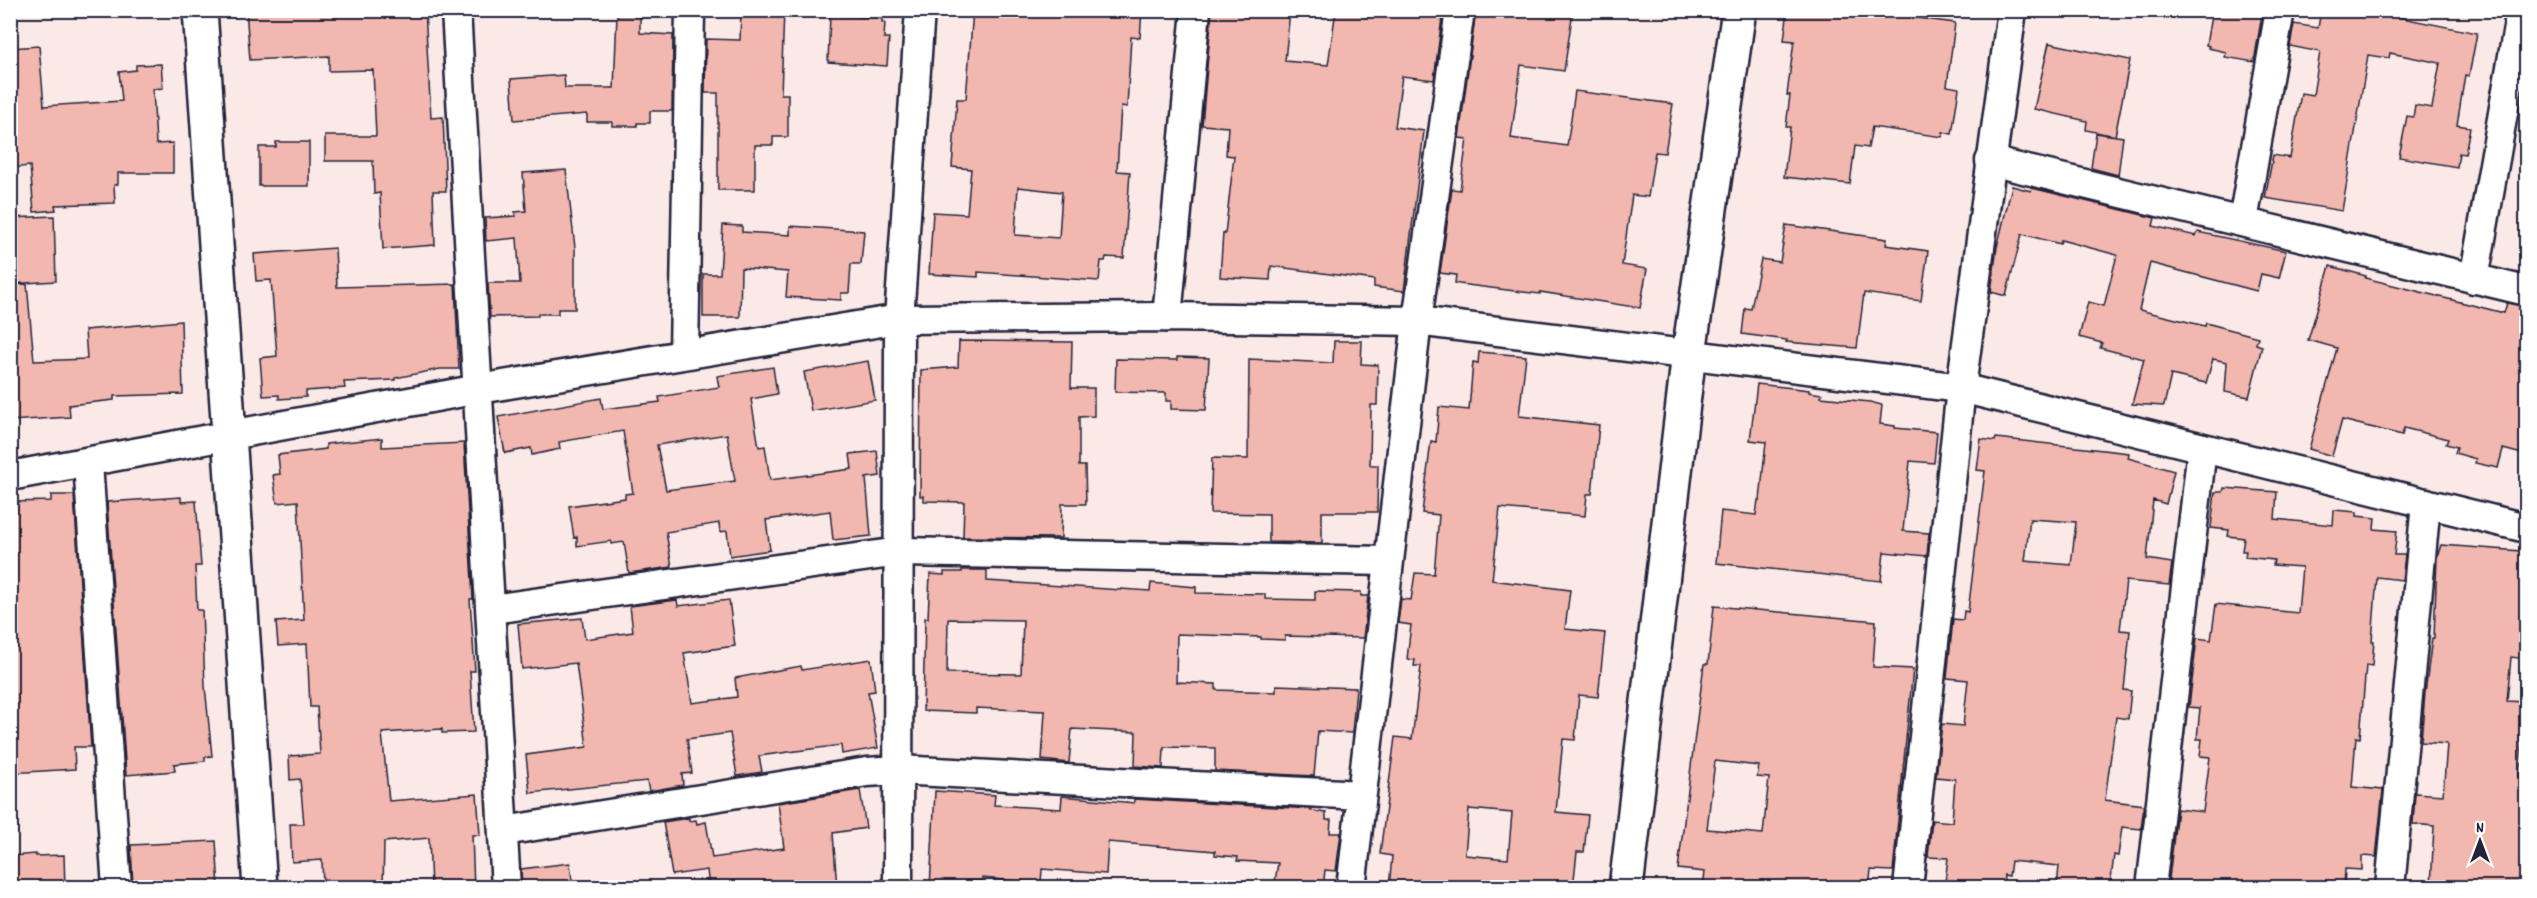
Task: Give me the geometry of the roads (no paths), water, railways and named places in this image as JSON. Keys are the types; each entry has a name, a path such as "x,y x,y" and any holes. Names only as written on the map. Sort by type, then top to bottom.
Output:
{"street":[{"path":"200,10 231,436 260,888"},
{"path":"456,10 492,609 506,888"},
{"path":"684,354 690,10"},
{"path":"898,888 899,319 920,10"},
{"path":"1167,317 1196,10"},
{"path":"1351,888 1417,321 1460,10"},
{"path":"1626,888 1689,353 1739,10"},
{"path":"1908,888 1960,388 2012,10"},
{"path":"2243,221 2280,10"},
{"path":"2474,279 2521,10"},
{"path":"1990,161 2526,291"},
{"path":"10,476 479,389 899,319 1167,317 1417,321 1960,388 2526,528"},
{"path":"2151,888 2202,448"},
{"path":"88,462 117,888"},
{"path":"2390,888 2426,503"},
{"path":"492,609 899,552 1388,561"},
{"path":"504,831 867,772 898,770 1361,795"}]}
